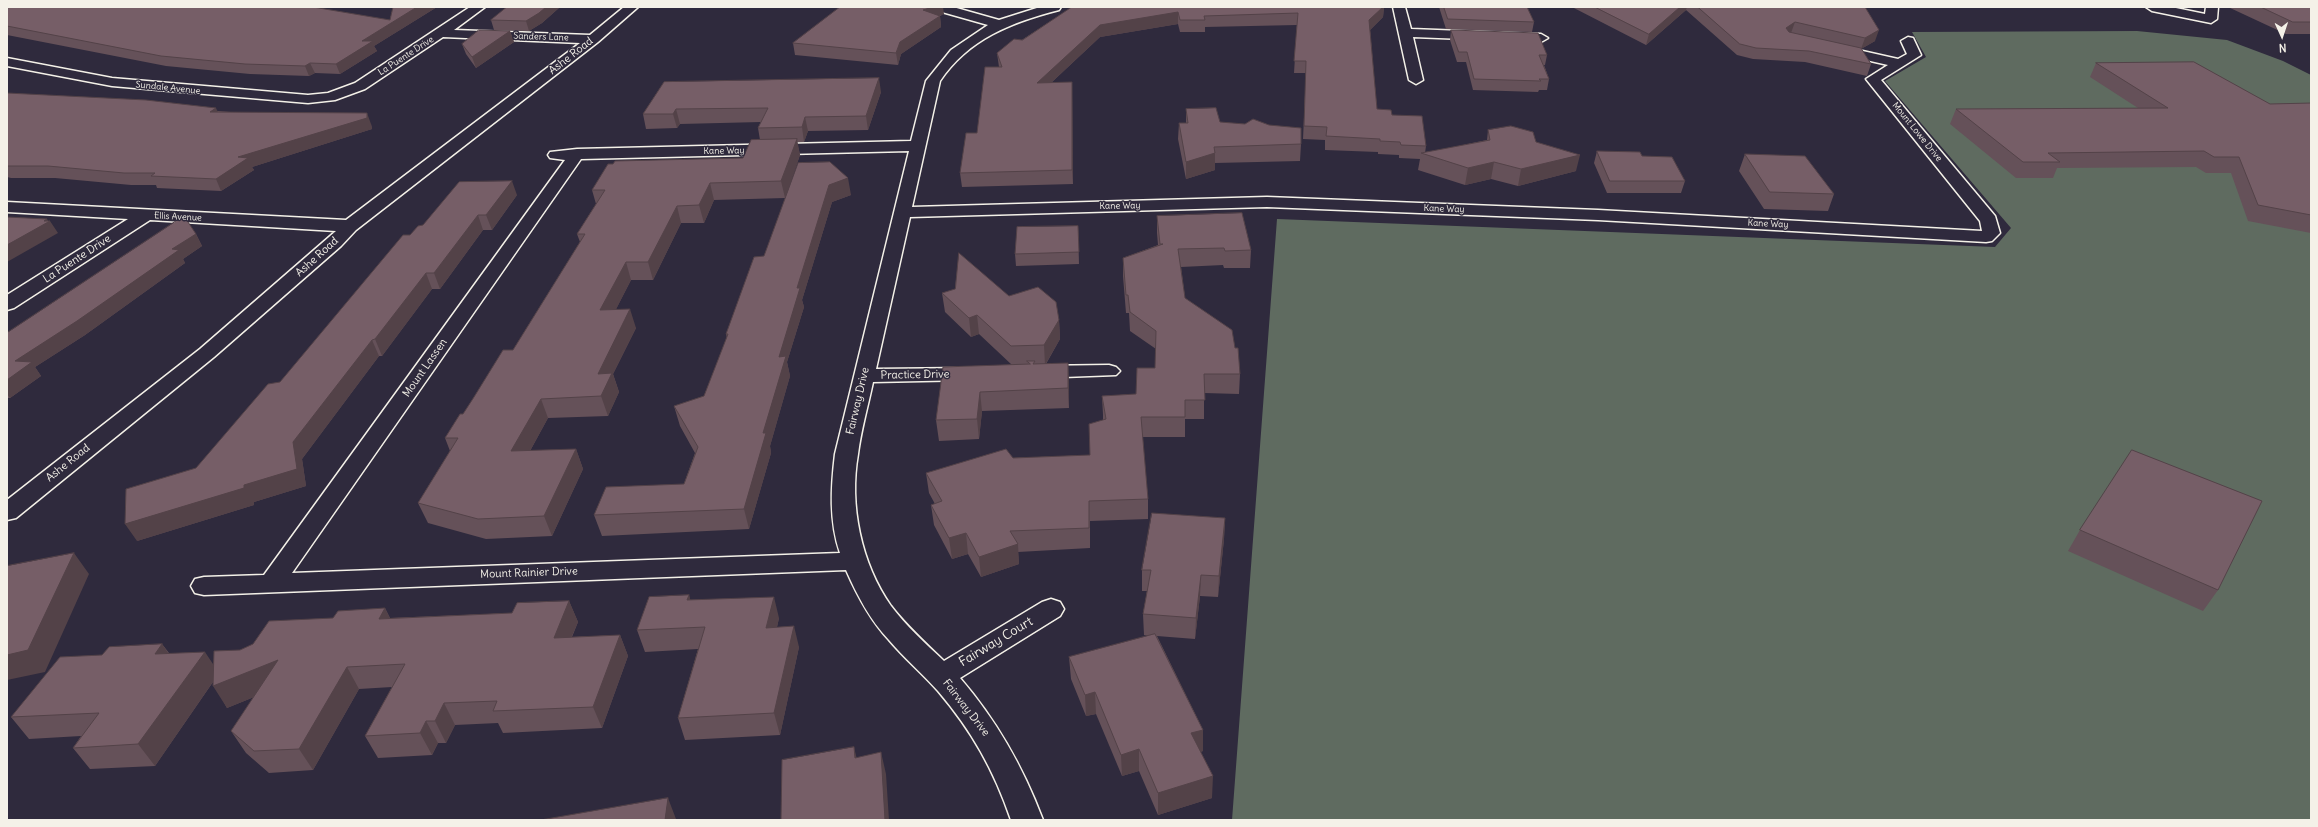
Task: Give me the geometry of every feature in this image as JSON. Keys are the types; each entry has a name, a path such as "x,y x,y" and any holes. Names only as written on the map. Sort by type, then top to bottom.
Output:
{"street":[{"name":"La Puente Drive","path":"330,97 360,86 478,7"},
{"name":"Ashe Road","path":"7,512 207,353 335,242 350,226 593,39 632,7"},
{"path":"939,7 1000,25"},
{"name":"Fairway Drive","path":"1027,820 1016,787 986,731 941,676 897,631 868,590 855,561 844,522 843,478 864,376 933,81 941,66 953,53 968,42 1000,25 1055,7"},
{"path":"1399,7 1416,80"},
{"path":"2152,7 2211,13"},
{"name":"Sanders Lane","path":"441,33 593,39"},
{"path":"1405,33 1541,38"},
{"name":"Mount Lowe Drive","path":"1908,41 1914,55 1872,78 1989,220 1990,233 1986,237"},
{"path":"1822,45 1899,63"},
{"name":"Sundale Avenue","path":"7,62 112,82 156,87 308,99 330,97"},
{"name":"Kane Way","path":"556,155 917,146"},
{"name":"Mount Lassen","path":"272,583 577,154"},
{"name":"Kane Way","path":"902,212 1267,202 1598,215 1986,237"},
{"name":"Ellis Avenue","path":"7,207 350,226"},
{"name":"La Puente Drive","path":"7,304 146,215"},
{"path":"1014,373 1109,371"},
{"name":"Practice Drive","path":"864,376 991,373"},
{"name":"Mount Rainier Drive","path":"204,586 855,561"},
{"name":"Fairway Court","path":"941,676 1051,609"}],"green space":[{"path":"2137,31 2227,40 2283,61 2311,75 2311,820 1232,820 1277,219 1995,247 2011,228 1885,81 1926,57 1912,32"}],"building":[{"path":"7,7 313,7 390,20 393,7 417,7 362,41 373,41 336,64 310,63 305,66 245,64 161,56 7,26"},
{"path":"507,7 546,7 526,21 491,20"},
{"path":"840,7 933,7 923,10 940,16 900,42 896,53 793,43"},
{"path":"1072,7 1383,7 1369,20 1377,109 1391,110 1392,115 1422,116 1426,146 1401,145 1400,142 1380,141 1380,139 1326,136 1327,127 1304,126 1306,61 1294,61 1298,13 1204,16 1205,20 1180,20 1178,12 1100,25 1037,83 1072,82 1072,170 960,173 966,133 977,133 985,67 1002,67 997,53 1014,39 1022,40"},
{"path":"1444,7 1527,7 1534,22 1448,19"},
{"path":"1595,7 1680,7 1649,34"},
{"path":"1698,7 1865,7 1879,30 1865,38 1795,22 1786,28 1789,32 1861,48 1871,64 1809,51 1756,48 1740,44"},
{"path":"2261,7 2311,7 2311,22 2293,22"},
{"path":"479,30 510,31 472,57 462,44"},
{"path":"1451,30 1538,33 1547,55 1539,55 1549,79 1539,79 1541,81 1474,79 1467,52 1459,52"},
{"path":"2194,62 2270,104 2311,103 2311,215 2258,205 2239,157 2214,157 2204,151 2048,153 2060,162 2023,162 1956,109 2168,108 2096,63"},
{"path":"879,78 866,116 805,117 802,127 758,128 768,108 676,109 673,114 643,114 664,82"},
{"path":"7,93 146,100 216,108 210,112 367,113 367,118 238,157 248,158 216,179 151,176 155,173 124,173 48,166 7,166"},
{"path":"1216,108 1220,122 1245,124 1253,119 1269,125 1301,128 1301,144 1214,147 1215,153 1186,162 1179,123 1188,123 1186,109"},
{"path":"1511,126 1533,132 1536,142 1580,155 1521,169 1494,162 1468,168 1421,153 1490,140 1488,130"},
{"path":"797,139 781,181 710,183 699,205 677,206 648,262 626,262 600,310 630,309 598,374 612,373 601,396 541,399 511,451 576,449 544,516 478,519 418,503 458,438 445,438 460,414 463,414 503,350 513,350 585,234 577,234 605,190 592,190 608,164 613,164 615,161 743,158 751,140"},
{"path":"1597,151 1640,152 1642,156 1672,157 1685,181 1610,181"},
{"path":"1745,154 1805,156 1834,194 1770,192"},
{"path":"830,162 848,178 829,185 797,288 800,288 779,357 786,356 763,433 766,433 744,509 594,515 606,487 684,484 698,447 674,406 704,396 728,334 726,334 754,257 764,256 798,163"},
{"path":"512,181 486,215 478,215 434,273 426,273 293,442 297,469 244,485 244,488 125,524 126,489 196,468 268,384 280,382 403,235 410,235 418,226 423,225 459,182"},
{"path":"1242,213 1251,250 1225,251 1224,248 1178,249 1185,298 1232,330 1235,348 1238,348 1240,374 1204,374 1205,400 1185,400 1185,417 1141,417 1148,499 1089,501 1089,528 1010,531 1018,544 979,557 966,533 949,538 931,505 942,501 926,473 1006,449 1013,458 1090,455 1089,424 1106,419 1102,396 1136,394 1137,368 1155,368 1156,331 1130,312 1128,295 1126,295 1123,258 1163,244 1160,244 1157,216"},
{"path":"184,216 196,234 172,249 179,250 77,321 15,361 32,362 7,380 7,333"},
{"path":"7,217 47,219 44,221 50,221 7,245"},
{"path":"1078,226 1079,252 1015,254 1017,227"},
{"path":"959,253 1009,296 1038,287 1056,302 1059,320 1044,345 1011,346 977,315 969,318 942,293 955,289"},
{"path":"1027,361 1035,361 1033,364 1068,363 1068,388 980,392 977,419 936,420 943,367 1030,364"},
{"path":"2132,450 2262,501 2218,590 2080,530"},
{"path":"1152,513 1225,518 1219,576 1201,575 1196,618 1143,614 1151,570 1142,570"},
{"path":"74,553 28,650 7,655 7,566"},
{"path":"689,595 687,600 774,597 766,628 794,626 774,713 678,718 705,627 637,630 649,597"},
{"path":"569,601 554,638 620,635 593,707 493,711 497,701 444,703 435,721 426,721 420,733 365,736 405,664 347,667 299,749 254,751 231,731 278,660 213,686 214,651 240,650 253,644 269,621 333,618 338,611 385,608 379,619 512,613 517,603"},
{"path":"1155,634 1203,730 1191,733 1213,776 1158,793 1139,749 1121,755 1095,692 1085,695 1069,657"},
{"path":"162,644 155,654 205,652 138,744 73,748 99,713 11,717 60,657 102,655 109,647"},
{"path":"854,747 855,758 881,752 885,820 781,820 782,760"},
{"path":"668,798 665,820 541,820"}]}
